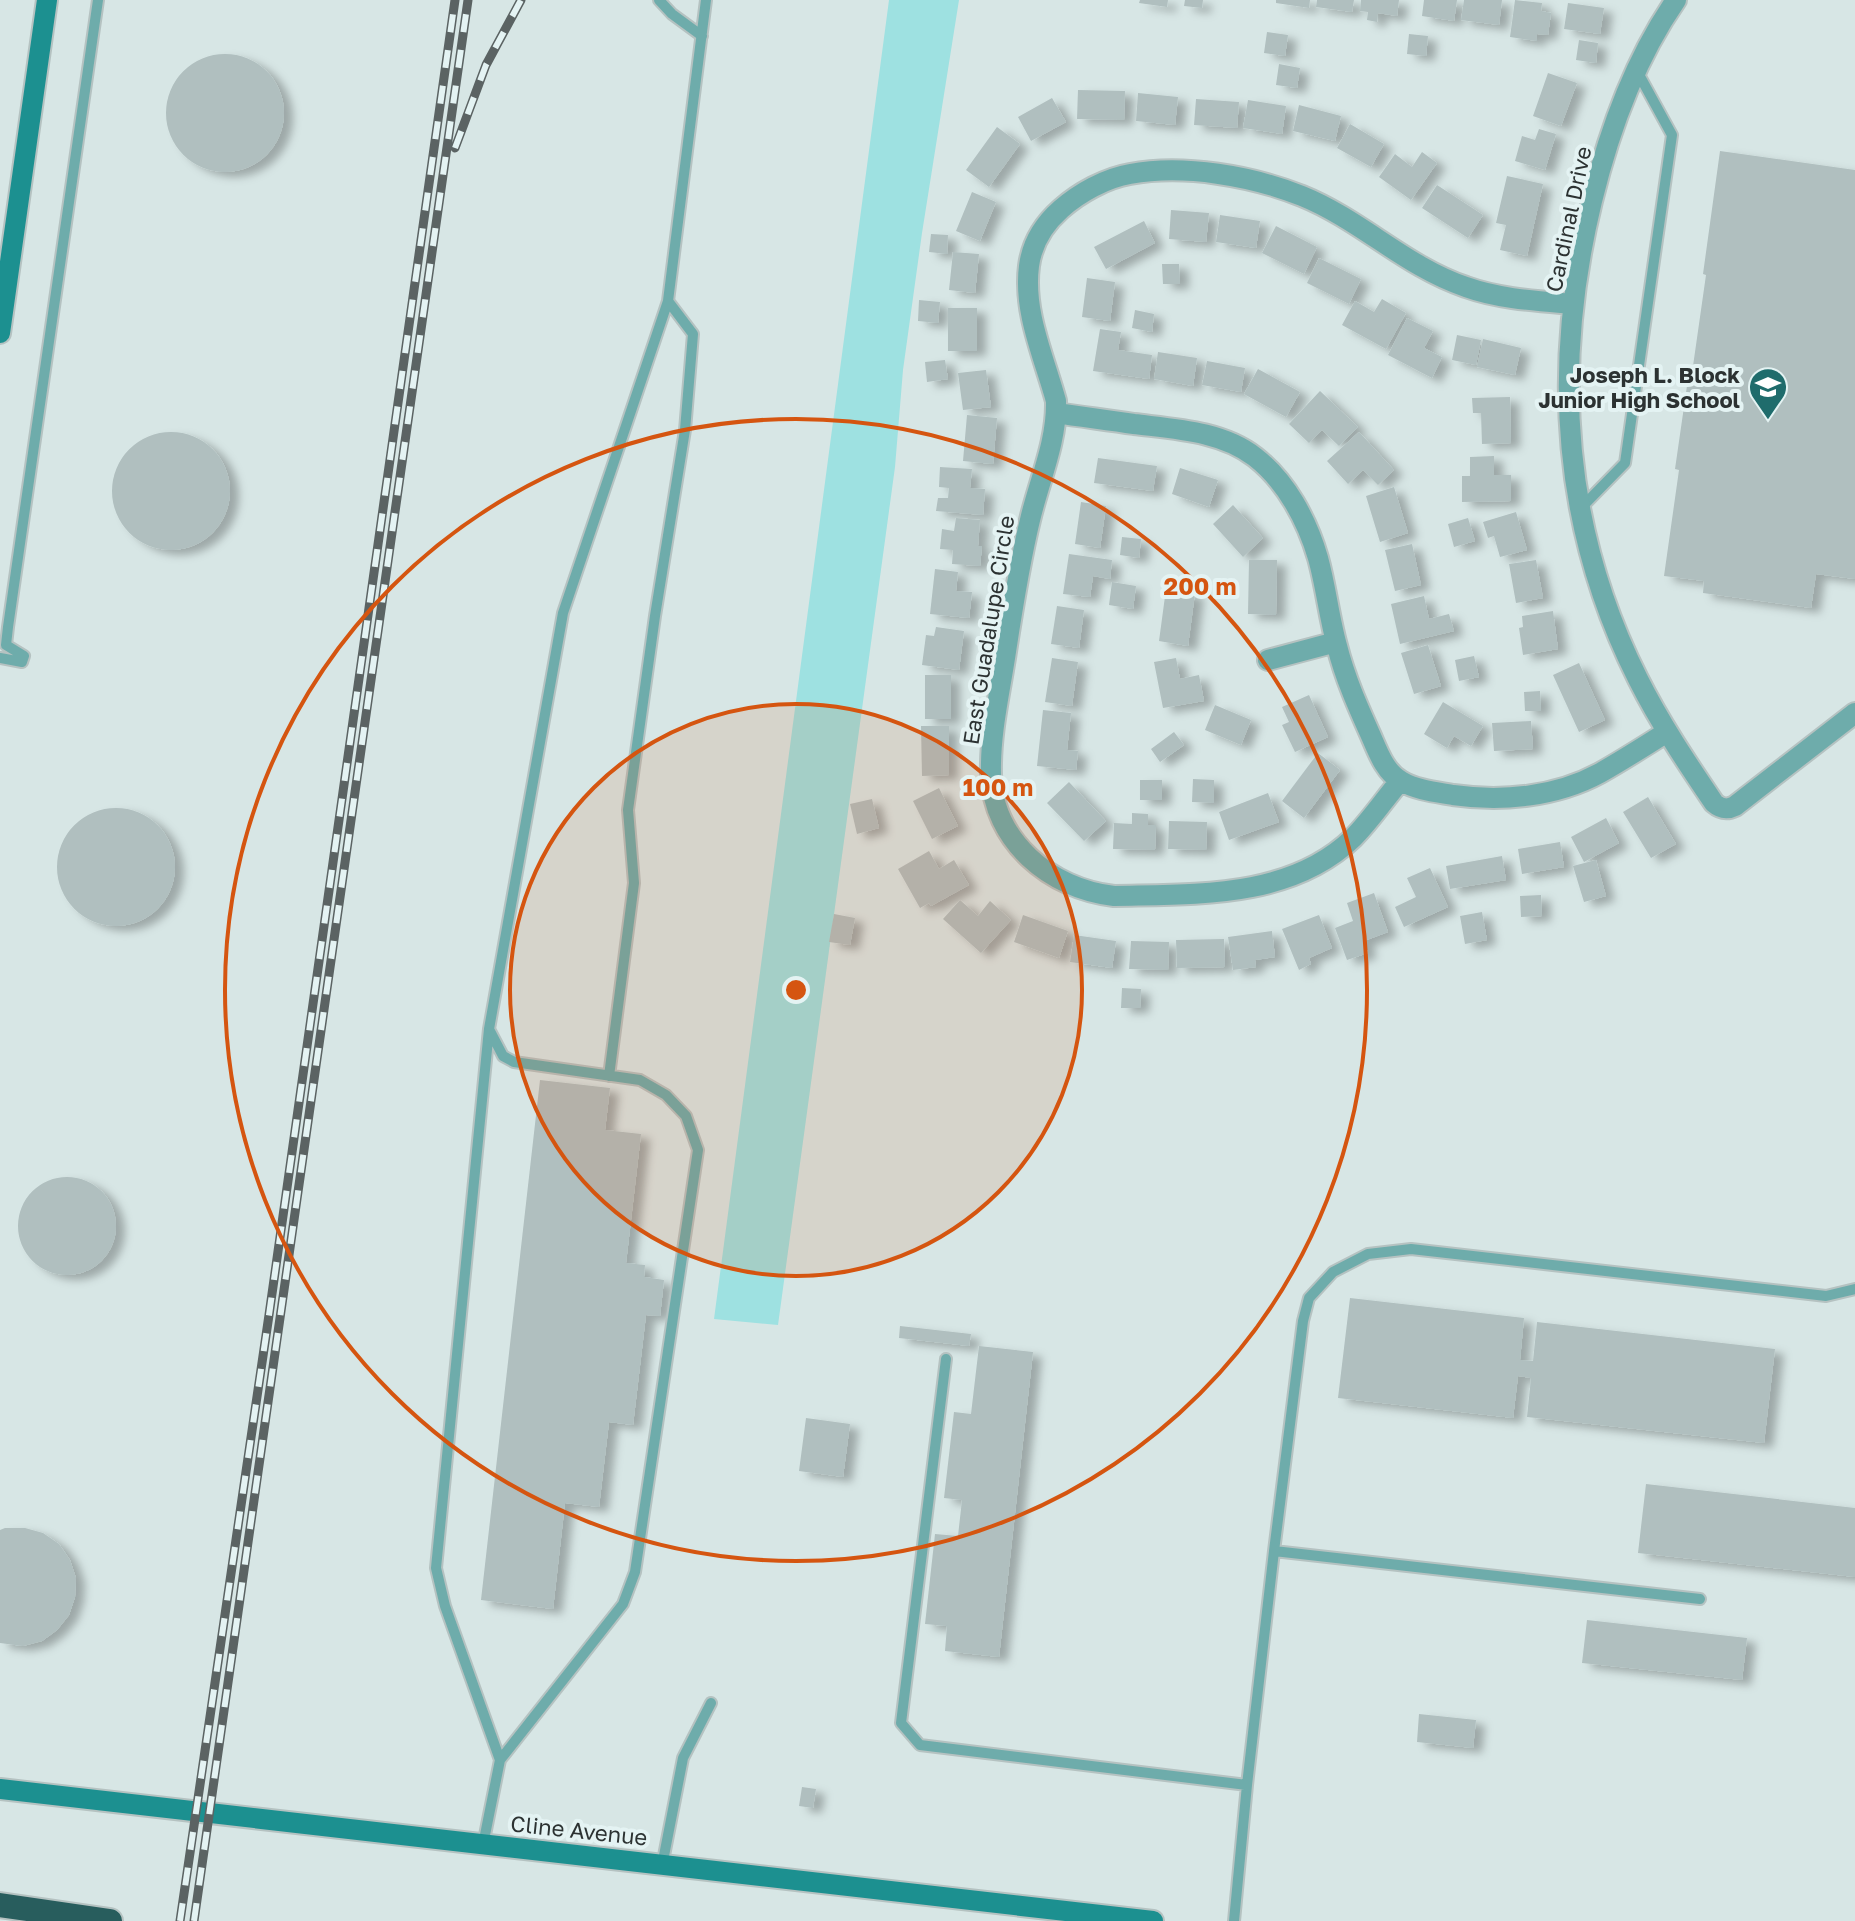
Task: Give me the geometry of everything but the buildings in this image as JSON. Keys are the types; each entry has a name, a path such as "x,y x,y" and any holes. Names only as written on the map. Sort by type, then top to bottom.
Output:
{"highway":[{"path":"0,1905 104,1920"}],"main road":[{"path":"0,333 3,287 47,0"},
{"name":"Cline Avenue","path":"0,1789 1153,1921"}],"street":[{"name":"Cardinal Drive","path":"1676,0 1641,59 1616,120 1599,174 1579,261 1568,392 1576,494 1588,548 1601,592 1638,678 1667,732 1714,803 1724,809 1735,806 1855,713"},
{"path":"1573,304 1468,288 1412,262 1336,212 1302,196 1269,185 1190,171 1129,174 1101,184 1071,201 1041,231 1033,247 1028,280 1033,324 1056,401 1056,413 1216,437 1245,450 1268,468 1296,505 1318,557 1350,691 1389,771 1400,781 1416,788 1466,797 1516,797 1545,793 1598,774 1667,732"},
{"name":"East Guadalupe Circle","path":"1056,413 1050,450 1023,550 992,748 991,776 997,809 1020,849 1052,876 1096,894 1114,896 1230,891 1291,875 1333,854 1353,838 1400,781"},
{"path":"1268,660 1336,642"}],"lane":[{"path":"0,658 22,662 24,656 6,645 8,627 98,0"},
{"path":"659,0 702,36"},
{"path":"500,1760 445,1606 436,1568 489,1029 563,613 668,301 706,0"},
{"path":"1580,510 1625,463 1672,135 1637,71"},
{"path":"609,1076 634,883 628,810 685,430 693,334 668,301"},
{"path":"483,1845 500,1760 623,1604 635,1572 698,1150 686,1116 666,1095 640,1080 514,1062 503,1056 489,1029"},
{"path":"1234,1921 1247,1785 1303,1321 1309,1298 1333,1272 1368,1254 1411,1249 1826,1296 1855,1289"},
{"path":"946,1359 901,1723 920,1745 1247,1785"},
{"path":"1274,1551 1700,1599"},
{"path":"662,1866 683,1758 711,1703"}],"shaded area":[{"path":"889,0 959,0 903,370 895,467 778,1325 714,1319"}],"railway":[{"path":"180,1921 455,0"},
{"path":"194,1921 468,0"},
{"path":"455,148 486,65 521,0"}],"place":[{"name":"Joseph L. Block Junior High School","path":"1768,421"}]}
